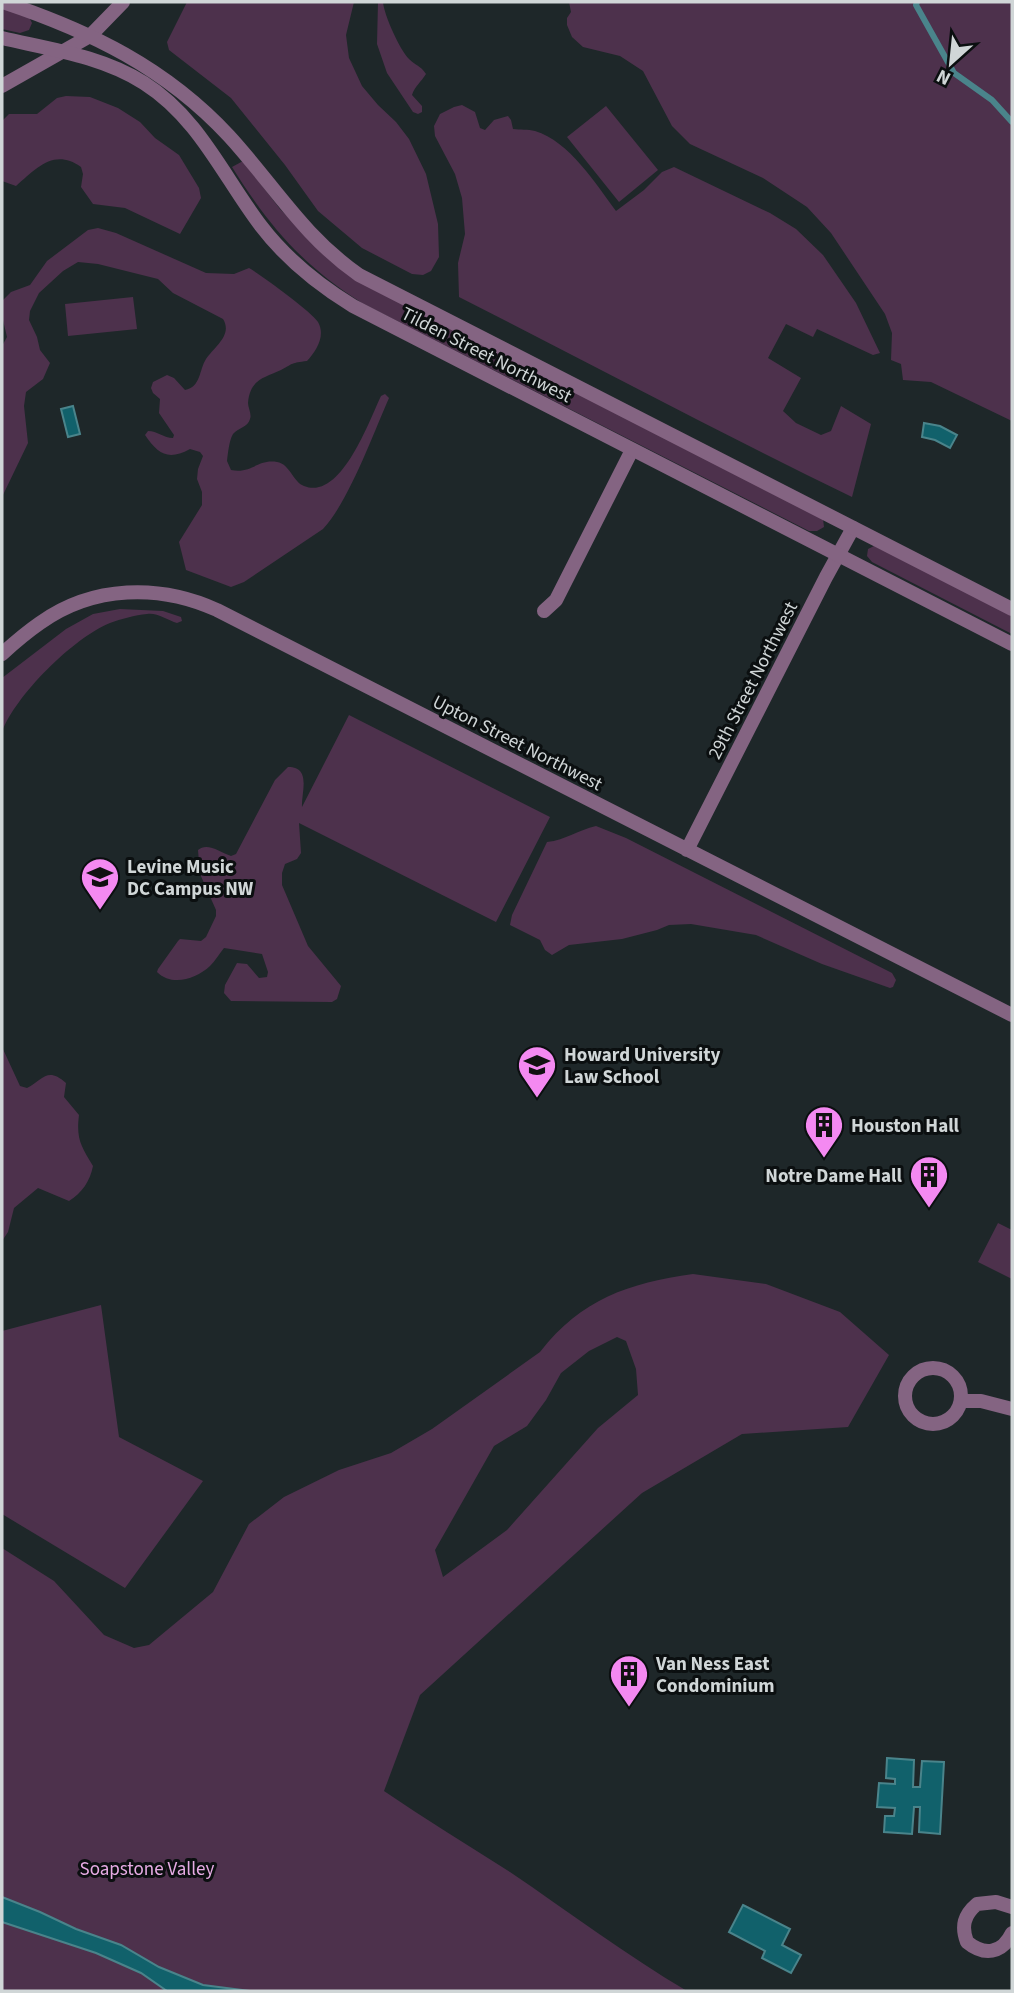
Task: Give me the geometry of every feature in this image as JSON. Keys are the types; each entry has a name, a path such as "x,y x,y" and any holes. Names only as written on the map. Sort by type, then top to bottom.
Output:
{"street":[{"name":"Tilden Street Northwest","path":"3,2 56,20 133,57 156,72 202,110 243,151 307,231 333,256 359,275 1012,609"},
{"path":"2,86 90,36 122,2"},
{"name":"Tilden Street Northwest","path":"2,38 109,65 155,90 189,121 271,238 294,263 327,290 374,318 1012,644"},
{"path":"221,165 243,151"},
{"path":"544,611 556,600 632,450"},
{"name":"29th Street Northwest","path":"687,850 853,528"},
{"name":"Upton Street Northwest","path":"2,654 41,622 87,599 139,592 187,597 1012,1015"},
{"path":"930,1368 939,1369 954,1377 959,1384 961,1401 958,1410 946,1422 928,1424 912,1416 905,1399 906,1389 915,1374 930,1368"},
{"path":"961,1401 981,1401 1012,1409"},
{"path":"1012,1907 996,1902 977,1904 963,1923 967,1942 984,1952 999,1949 1012,1933"}],"green space":[{"path":"187,2 354,2 346,35 349,58 362,86 409,139 426,174 438,224 439,257 431,271 423,275 412,274 362,248 318,211 231,98 169,50 167,42"},
{"path":"378,2 383,2 389,23 405,54 426,74 412,95 422,106 422,112 418,114 413,112 387,73 377,44"},
{"path":"569,2 1012,2 1012,421 931,382 903,380 901,364 891,360 892,333 885,314 831,233 807,207 763,178 690,144 672,126 643,71 620,56 583,47 572,37 567,25 571,12"},
{"path":"2,5 29,17 32,23 29,30 20,33 2,29"},
{"path":"90,97 118,108 140,122 155,138 179,155 199,188 201,198 180,234 125,208 93,204 81,187 81,167 62,159 39,167 16,186 2,181 2,121 9,114 37,114 57,98"},
{"path":"462,105 475,112 480,128 485,130 494,120 508,116 513,129 535,131 559,144 591,176 616,211 662,172 674,167 770,213 796,229 823,255 856,303 880,353 873,355 817,329 813,337 786,324 768,358 801,378 783,411 796,423 821,435 831,431 841,406 871,424 852,497 459,297 458,263 465,234 462,198 455,174 435,136 434,126 440,114"},
{"path":"606,106 658,170 619,202 567,137"},
{"path":"243,161 280,209 327,255 823,519 824,527 809,531 362,303 322,274 288,243 259,208 232,167"},
{"path":"98,228 116,233 206,273 234,274 249,268 296,302 318,322 320,338 317,348 307,361 293,364 264,378 252,389 248,403 250,419 233,434 230,444 227,461 231,470 244,470 277,462 285,466 304,486 317,487 330,482 352,456 381,396 385,394 389,398 360,466 333,517 323,529 244,582 231,587 186,570 179,542 202,505 202,492 197,479 203,456 190,449 176,455 164,454 154,447 145,435 148,431 170,438 174,435 159,413 160,399 153,393 153,382 167,375 174,378 185,390 190,388 197,382 206,359 226,330 223,319 173,293 158,279 98,264 78,262 63,271 39,293 30,311 29,320 40,350 50,363 43,379 26,392 24,406 28,443 2,497 2,346 7,337 2,301 11,292 30,285 47,261 88,230"},
{"path":"133,297 137,329 68,336 65,304"},
{"path":"874,546 1012,610 1012,634 872,562 867,556 868,549"},
{"path":"120,609 163,611 181,617 182,621 177,623 158,615 147,614 119,620 95,631 79,641 32,686 19,702 2,732 2,678 66,629 93,614"},
{"path":"349,715 550,817 496,922 299,823 301,853 297,859 285,864 282,885 308,946 341,986 337,999 332,1002 231,1001 224,993 225,985 237,963 247,964 259,978 267,977 268,972 262,954 224,948 210,966 198,975 177,980 163,977 157,972 158,969 178,941 201,941 206,937 216,916 216,910 200,874 198,850 209,847 231,856 236,854 275,780 288,767 300,771 303,776 302,807"},
{"path":"596,826 626,838 892,973 896,980 893,987 822,964 756,935 691,924 669,925 622,939 569,945 552,955 545,950 540,940 510,925 512,915 547,842"},
{"path":"2,1047 20,1086 27,1088 50,1075 66,1083 64,1097 79,1115 80,1142 93,1166 85,1186 69,1201 38,1188 14,1208 8,1232 2,1241"},
{"path":"998,1223 1012,1230 1012,1279 978,1262"},
{"name":"Soapstone Valley","path":"693,1274 766,1284 840,1312 889,1355 848,1427 742,1434 642,1493 420,1695 384,1791 687,1991 2,1991 2,1548 54,1581 104,1635 134,1648 149,1645 213,1592 249,1524 284,1497 339,1470 391,1453 432,1429 540,1352 572,1319 590,1306 627,1289","holes":["617,1337 626,1341 636,1369 638,1395 598,1428 507,1530 443,1577 435,1550 494,1446 527,1426 561,1373 589,1351"]},
{"path":"101,1305 119,1437 203,1481 125,1588 2,1514 2,1331"}],"water":[{"path":"73,406 80,434 68,437 61,409"},
{"path":"924,423 940,426 957,435 950,448 922,437"},
{"path":"887,1758 914,1760 913,1787 920,1787 922,1761 944,1762 940,1834 919,1832 920,1807 914,1807 912,1834 884,1832 885,1816 894,1816 895,1808 877,1807 879,1783 895,1784 895,1779 886,1778"},
{"path":"2,1897 121,1945 159,1967 203,1985 250,1991 167,1991 141,1973 96,1953 2,1922"},
{"path":"743,1905 790,1929 782,1945 801,1955 791,1973 762,1958 765,1951 729,1932"}],"waterway":[{"path":"917,2 916,5 954,73 992,100 1012,122"}],"place":[{"name":"Levine Music DC Campus NW","path":"100,911"},
{"name":"Howard University Law School","path":"537,1099"},
{"name":"Houston Hall","path":"824,1159"},
{"name":"Notre Dame Hall","path":"929,1209"},
{"name":"Van Ness East Condominium","path":"629,1708"}]}
